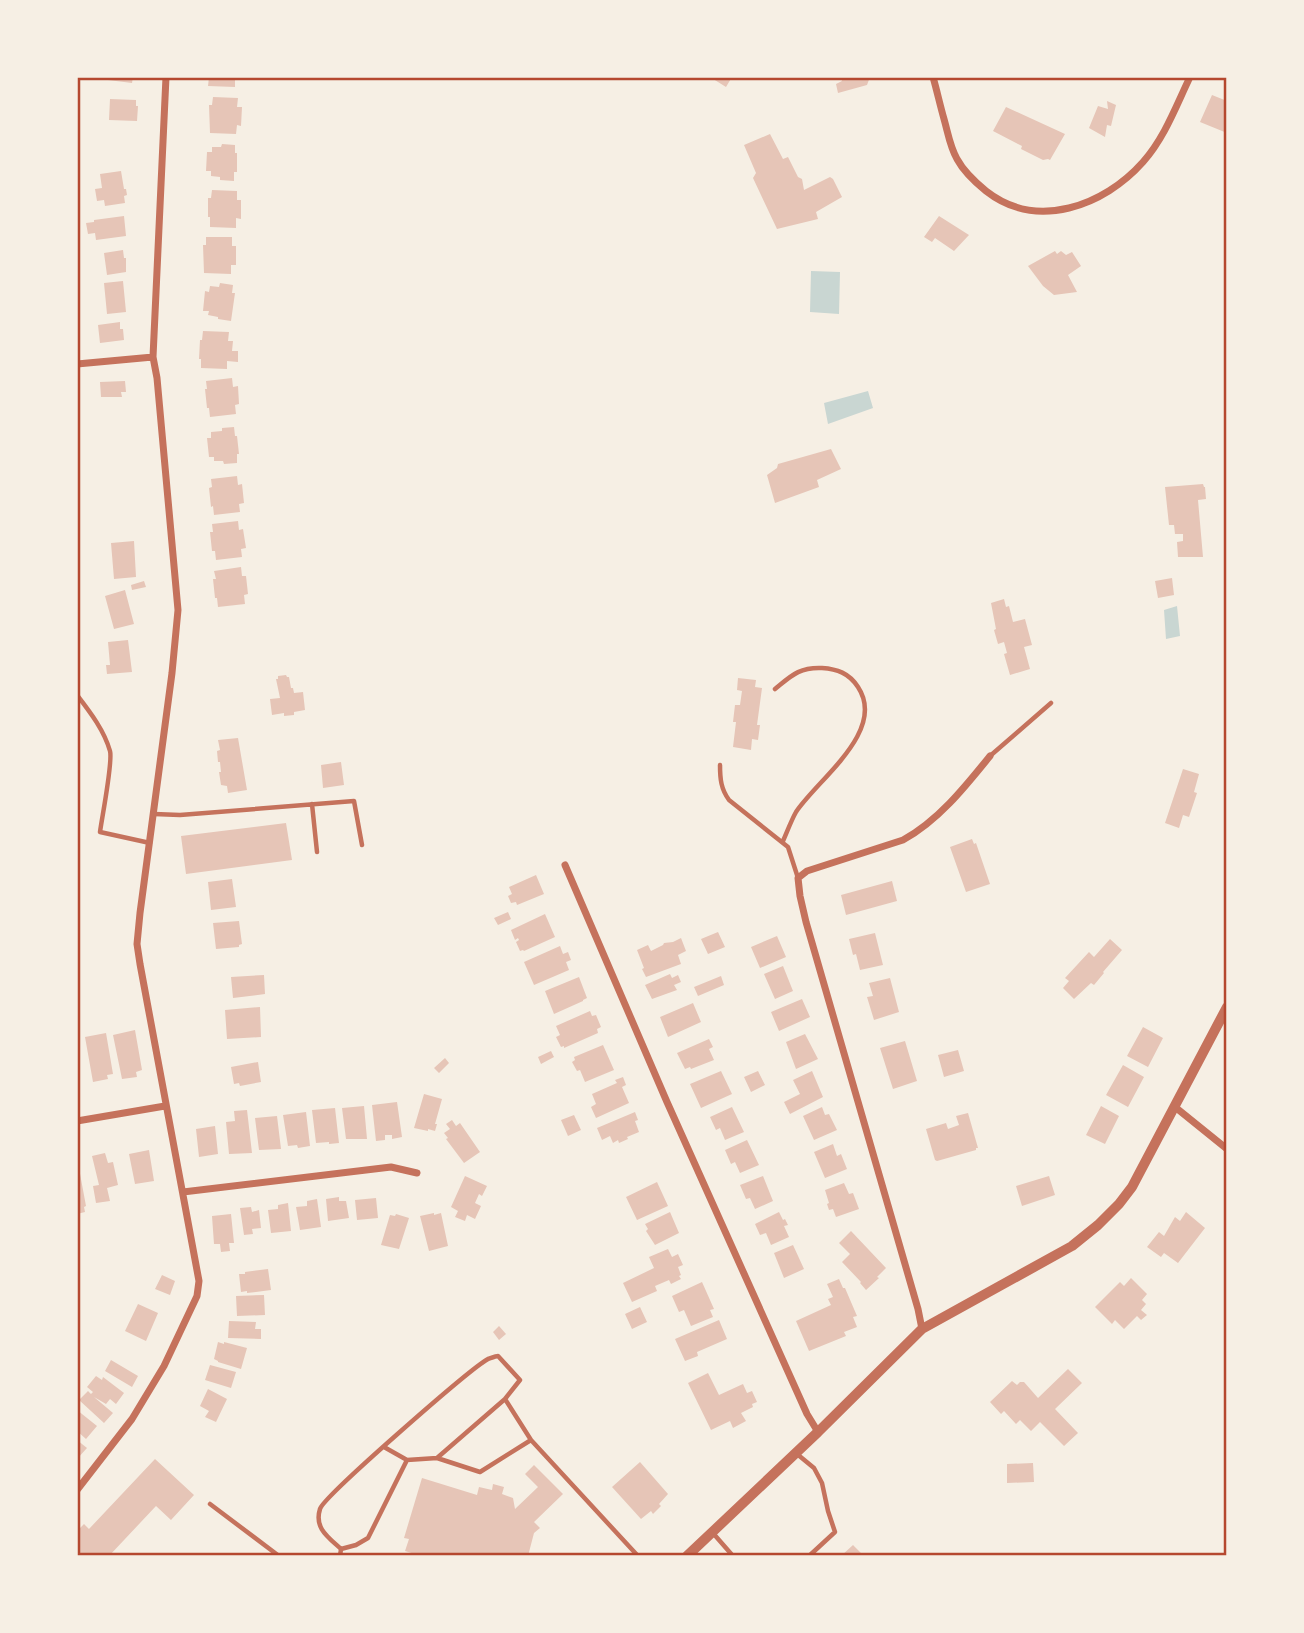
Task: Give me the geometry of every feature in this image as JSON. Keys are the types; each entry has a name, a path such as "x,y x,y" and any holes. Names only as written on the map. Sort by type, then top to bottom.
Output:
{"street":[{"path":"77,1490 138,1408 164,1366 197,1296 199,1281 137,944 178,610 153,357 166,77"},
{"path":"933,77 948,137 956,158 969,176 992,195 1011,205 1032,211 1054,212 1090,202 1127,178 1157,144 1190,77"},
{"path":"77,364 153,357"},
{"path":"922,1329 806,922 798,878 807,871 903,840 917,832 971,780 990,756"},
{"path":"565,865 667,1102 807,1414 818,1432"},
{"path":"687,1556 922,1329 1072,1245 1119,1204 1132,1187 1227,1007"},
{"path":"77,1121 165,1106"},
{"path":"1175,1107 1227,1149"},
{"path":"183,1192 391,1167 417,1173"}],"lane":[{"path":"775,689 795,672 814,668 834,669 849,676 859,688 865,702 864,720 858,736 796,813 783,841"},
{"path":"77,695 103,734 111,754 100,832 150,843"},
{"path":"990,756 1051,703"},
{"path":"720,765 720,782 724,793 736,808 788,846 798,878"},
{"path":"154,814 180,815 354,801 362,845"},
{"path":"312,804 317,852"},
{"path":"341,1549 321,1531 318,1517 323,1503 472,1371 498,1356 520,1380 505,1399 437,1458"},
{"path":"505,1399 531,1440 638,1556"},
{"path":"384,1447 407,1460 437,1458 480,1472 531,1440"},
{"path":"796,1452 814,1468 822,1483 835,1532 809,1556"},
{"path":"341,1549 368,1538 407,1460"},
{"path":"210,1504 279,1556"},
{"path":"712,1532 733,1556"},
{"path":"340,1556 341,1549"}],"shaded area":[{"path":"811,271 840,272 839,314 810,312"},
{"path":"868,391 873,408 828,424 824,403"},
{"path":"1177,606 1180,636 1166,639 1164,610"}],"building":[{"path":"100,77 133,77 132,83"},
{"path":"209,77 235,77 235,87 208,86"},
{"path":"710,77 732,77 726,87"},
{"path":"841,77 870,77 867,85 838,93 836,84 842,81"},
{"path":"1212,95 1227,101 1227,133 1200,122"},
{"path":"213,97 238,98 237,107 242,107 241,126 237,125 236,134 210,133 209,105 212,105"},
{"path":"110,99 136,100 137,121 109,120"},
{"path":"1107,101 1116,105 1105,137 1089,128 1098,106 1108,109"},
{"path":"1006,107 1065,134 1050,160 1043,160 1021,149 1022,146 993,131"},
{"path":"770,134 783,159 788,157 798,177 802,179 804,190 830,177 833,179 842,197 816,212 818,219 777,229 753,178 756,173 744,145"},
{"path":"222,144 235,145 237,172 234,172 234,181 220,180 220,177 211,176 211,171 206,171 207,152 212,152 212,147 221,147"},
{"path":"121,171 127,195 124,196 125,203 105,206 104,200 97,201 95,189 102,188 100,174"},
{"path":"212,190 237,191 237,200 241,200 241,219 236,218 236,228 210,227 208,198 211,198"},
{"path":"124,216 126,236 96,240 95,233 88,234 86,223"},
{"path":"939,216 969,235 954,251 935,238 932,242 924,237"},
{"path":"206,237 232,237 232,246 236,246 236,265 231,265 231,274 204,273 203,245 206,245"},
{"path":"123,250 126,272 107,275 104,253"},
{"path":"1055,251 1057,254 1061,251 1066,255 1072,252 1081,266 1068,275 1077,292 1054,295 1043,286 1028,266"},
{"path":"123,281 126,312 107,314 104,283"},
{"path":"220,283 233,285 232,293 235,293 231,321 218,319 208,315 209,311 203,311 205,291 209,292 210,286 219,287"},
{"path":"120,322 124,340 100,343 98,325"},
{"path":"203,331 229,332 228,341 233,341 232,351 238,351 238,362 227,361 227,369 201,368 200,340"},
{"path":"232,378 233,387 238,386 239,404 235,405 236,414 210,417 206,381"},
{"path":"125,381 126,392 121,392 122,397 101,397 100,382"},
{"path":"234,427 239,454 237,463 224,464 223,461 214,461 214,457 209,457 207,438 211,438 211,432"},
{"path":"831,449 841,469 817,480 819,487 775,503 767,475 777,468 778,464"},
{"path":"237,476 238,485 242,484 244,503 239,504 240,512 214,515 209,488 212,487 211,479"},
{"path":"1203,484 1206,499 1198,500 1203,557 1178,557 1177,542 1183,541 1183,534 1175,534 1174,525 1169,525 1165,487"},
{"path":"238,521 239,530 243,529 246,548 241,549 242,557 216,560 215,551 212,551 212,524"},
{"path":"134,541 136,577 114,579 111,543"},
{"path":"241,567 242,576 246,576 248,594 244,595 245,604 218,607 214,571"},
{"path":"1172,578 1174,595 1158,598 1155,581"},
{"path":"144,581 146,587 132,590 131,585"},
{"path":"125,590 134,624 114,629 105,596"},
{"path":"1004,599 1006,607 1009,606 1013,622 1025,619 1032,645 1024,647 1030,669 1010,675 1004,654 1007,653 1004,642 998,644 994,630 991,603"},
{"path":"128,640 132,672 107,674 106,665 110,665 108,642"},
{"path":"286,675 294,693 303,692 305,710 294,712 294,715 272,715 270,699 280,698 276,679"},
{"path":"738,678 756,680 755,687 762,688 757,725 760,725 758,740 752,739 751,750 733,747 735,705 740,705 742,691 737,690"},
{"path":"238,738 247,790 228,793 227,786 221,785 218,740"},
{"path":"341,762 344,785 323,788 321,765"},
{"path":"1183,769 1199,774 1194,792 1197,793 1189,817 1183,815 1179,828 1165,823"},
{"path":"286,823 292,860 186,874 181,836"},
{"path":"972,839 974,844 976,843 990,884 966,892 950,847"},
{"path":"536,875 544,894 517,905 516,902 511,903 508,896 512,894 509,887"},
{"path":"232,879 236,907 211,910 208,882"},
{"path":"892,881 897,901 846,915 841,895"},
{"path":"508,912 511,919 498,925 494,918"},
{"path":"545,914 555,937 520,951 516,942 519,940 515,940 511,930"},
{"path":"239,921 242,944 239,947 216,949 213,923"},
{"path":"718,932 725,947 708,954 701,939"},
{"path":"875,933 883,965 860,970 849,939"},
{"path":"777,936 786,957 760,968 751,947"},
{"path":"681,938 686,951 678,955 681,964 646,977 637,950 648,945 651,951 664,943"},
{"path":"1110,939 1122,950 1094,985 1091,983 1074,999 1063,988 1069,981 1065,978 1089,952 1094,957"},
{"path":"560,946 563,954 568,952 571,960 566,962 569,970 534,985 524,962"},
{"path":"783,966 793,991 775,999 764,974"},
{"path":"670,974 672,978 678,975 681,982 674,985 677,990 652,999 645,985"},
{"path":"264,975 265,994 233,998 231,977"},
{"path":"721,976 724,985 698,996 694,987"},
{"path":"579,977 587,998 554,1014 545,991"},
{"path":"890,978 899,1012 874,1020 867,997 873,996 869,983"},
{"path":"802,999 810,1017 779,1031 771,1012"},
{"path":"693,1003 701,1022 668,1037 660,1017"},
{"path":"260,1007 261,1037 227,1039 225,1010"},
{"path":"590,1011 592,1016 596,1015 601,1027 597,1029 598,1033 561,1047 556,1037 560,1035 556,1026"},
{"path":"1143,1027 1163,1038 1148,1067 1127,1056"},
{"path":"135,1030 142,1070 136,1072 137,1077 122,1079 113,1035"},
{"path":"106,1033 113,1074 107,1075 108,1079 93,1082 85,1037"},
{"path":"805,1034 818,1059 796,1069 786,1042"},
{"path":"709,1039 713,1047 709,1049 714,1060 685,1069 677,1053"},
{"path":"905,1041 917,1081 893,1089 880,1048"},
{"path":"603,1045 614,1070 585,1082 580,1070 577,1071 572,1062 574,1057"},
{"path":"958,1050 964,1071 944,1077 938,1055"},
{"path":"551,1051 554,1057 541,1064 538,1057"},
{"path":"445,1058 449,1063 439,1073 434,1068"},
{"path":"258,1062 261,1082 240,1086 239,1083 234,1084 231,1067"},
{"path":"1123,1065 1144,1077 1128,1107 1106,1095"},
{"path":"721,1071 732,1094 701,1108 690,1084"},
{"path":"758,1071 765,1085 751,1092 744,1077"},
{"path":"812,1071 823,1097 790,1114 784,1102 800,1094 793,1080"},
{"path":"623,1077 626,1085 622,1087 629,1103 596,1118 591,1107 596,1104 592,1094 617,1083 615,1080"},
{"path":"424,1094 442,1099 435,1131 414,1128"},
{"path":"397,1102 402,1137 392,1139 392,1135 385,1135 385,1140 376,1141 372,1105"},
{"path":"364,1106 367,1139 346,1139 342,1108"},
{"path":"1101,1106 1119,1116 1105,1144 1086,1135"},
{"path":"732,1107 744,1132 725,1140 720,1128 716,1130 710,1117"},
{"path":"822,1107 837,1130 814,1140 803,1116"},
{"path":"335,1108 339,1143 316,1143 312,1110"},
{"path":"247,1110 252,1153 229,1154 226,1122 235,1121 234,1111"},
{"path":"306,1112 310,1146 288,1146 283,1115"},
{"path":"635,1112 639,1132 619,1143 618,1140 613,1143 610,1136 602,1140 597,1128"},
{"path":"968,1113 978,1148 935,1160 926,1129 946,1123 948,1129 959,1125 956,1116"},
{"path":"574,1115 581,1130 568,1136 561,1120"},
{"path":"277,1116 281,1149 259,1150 255,1118"},
{"path":"452,1120 456,1126 460,1123 480,1152 464,1163 444,1133 450,1129 446,1124"},
{"path":"215,1126 218,1154 199,1157 196,1129"},
{"path":"747,1140 759,1165 740,1173 735,1162 731,1164 725,1150"},
{"path":"833,1144 837,1156 841,1154 847,1169 825,1178 814,1152"},
{"path":"149,1150 154,1181 135,1184 129,1154"},
{"path":"105,1153 108,1163 113,1162 118,1185 107,1188 110,1201 96,1203 93,1186 99,1185 92,1156"},
{"path":"77,1163 86,1206 85,1212 77,1214"},
{"path":"465,1176 487,1186 475,1203 481,1206 475,1219 467,1215 465,1221 455,1217 458,1211 451,1207"},
{"path":"763,1176 773,1201 755,1209 750,1198 746,1199 740,1185"},
{"path":"1049,1176 1055,1195 1022,1206 1016,1186"},
{"path":"657,1182 668,1206 637,1220 626,1197"},
{"path":"844,1183 849,1194 853,1193 859,1209 836,1217 833,1209 829,1210 825,1190"},
{"path":"339,1197 339,1201 346,1201 349,1218 328,1221 326,1199"},
{"path":"376,1198 378,1218 357,1220 355,1200"},
{"path":"317,1199 321,1227 300,1230 296,1207 307,1206 307,1201"},
{"path":"288,1203 291,1231 271,1233 268,1210 278,1209 278,1205"},
{"path":"251,1207 252,1212 259,1210 261,1228 252,1229 253,1234 244,1235 240,1208"},
{"path":"670,1212 679,1233 655,1245 646,1231 648,1229 645,1224"},
{"path":"779,1212 788,1225 784,1226 789,1237 771,1245 766,1233 760,1235 755,1224"},
{"path":"1186,1212 1205,1228 1178,1263 1164,1253 1161,1257 1147,1247 1159,1232 1164,1236 1175,1217 1180,1221"},
{"path":"441,1213 448,1246 429,1251 420,1216"},
{"path":"231,1214 234,1243 229,1243 230,1251 221,1252 220,1244 214,1244 212,1216"},
{"path":"390,1215 409,1218 399,1249 381,1245"},
{"path":"851,1231 886,1268 866,1290 842,1262 850,1254 839,1243"},
{"path":"793,1245 804,1269 784,1278 774,1253"},
{"path":"668,1249 672,1257 678,1254 683,1265 678,1267 681,1279 671,1284 669,1280 655,1286 657,1291 632,1302 623,1283 654,1268 649,1257"},
{"path":"268,1269 271,1290 241,1292 239,1274"},
{"path":"162,1275 175,1281 170,1295 155,1289"},
{"path":"1131,1278 1147,1294 1142,1300 1146,1304 1141,1310 1147,1315 1141,1320 1137,1316 1124,1329 1115,1320 1112,1324 1095,1307 1120,1282 1124,1286"},
{"path":"839,1279 857,1316 853,1317 857,1327 844,1332 846,1336 809,1351 796,1321 831,1305 828,1299 833,1297 827,1284"},
{"path":"702,1282 714,1309 710,1310 713,1317 691,1326 684,1310 679,1312 672,1296"},
{"path":"264,1295 265,1315 237,1316 236,1296"},
{"path":"138,1304 158,1313 146,1341 125,1331"},
{"path":"640,1307 647,1322 632,1329 625,1314"},
{"path":"719,1320 727,1339 697,1352 698,1356 685,1361 675,1339"},
{"path":"229,1321 256,1322 255,1329 261,1329 261,1339 228,1338"},
{"path":"499,1326 506,1334 499,1340 493,1332"},
{"path":"218,1342 247,1348 241,1369 214,1359"},
{"path":"111,1360 138,1376 132,1387 105,1371"},
{"path":"210,1365 236,1372 231,1388 205,1380"},
{"path":"1068,1369 1082,1383 1055,1409 1078,1433 1064,1446 1040,1422 1031,1431 1020,1420 1016,1424 1004,1411 1001,1414 990,1402 1012,1381 1017,1385 1024,1382 1038,1398"},
{"path":"708,1373 719,1395 743,1384 747,1393 752,1391 757,1402 741,1413 746,1421 733,1428 730,1421 711,1430 688,1383"},
{"path":"96,1376 102,1380 103,1377 124,1393 116,1404 110,1399 106,1404 94,1397 113,1413 104,1423 79,1400 88,1391 91,1394 93,1392 87,1387"},
{"path":"208,1389 227,1399 216,1422 205,1417 209,1411 200,1406"},
{"path":"77,1410 97,1426 86,1439 77,1431"},
{"path":"77,1440 87,1448 77,1459"},
{"path":"155,1459 194,1495 171,1520 156,1506 109,1556 77,1556 77,1531 84,1524 89,1529"},
{"path":"640,1462 668,1494 653,1514 651,1511 641,1519 612,1487"},
{"path":"1033,1463 1034,1482 1007,1483 1007,1464"},
{"path":"534,1465 563,1494 534,1522 540,1528 534,1533 528,1556 421,1556 405,1551 409,1539 404,1538 422,1478 477,1495 479,1487 492,1490 493,1484 504,1487 502,1494 513,1498 515,1509 538,1487 525,1474"},
{"path":"853,1545 864,1556 841,1556"}]}
